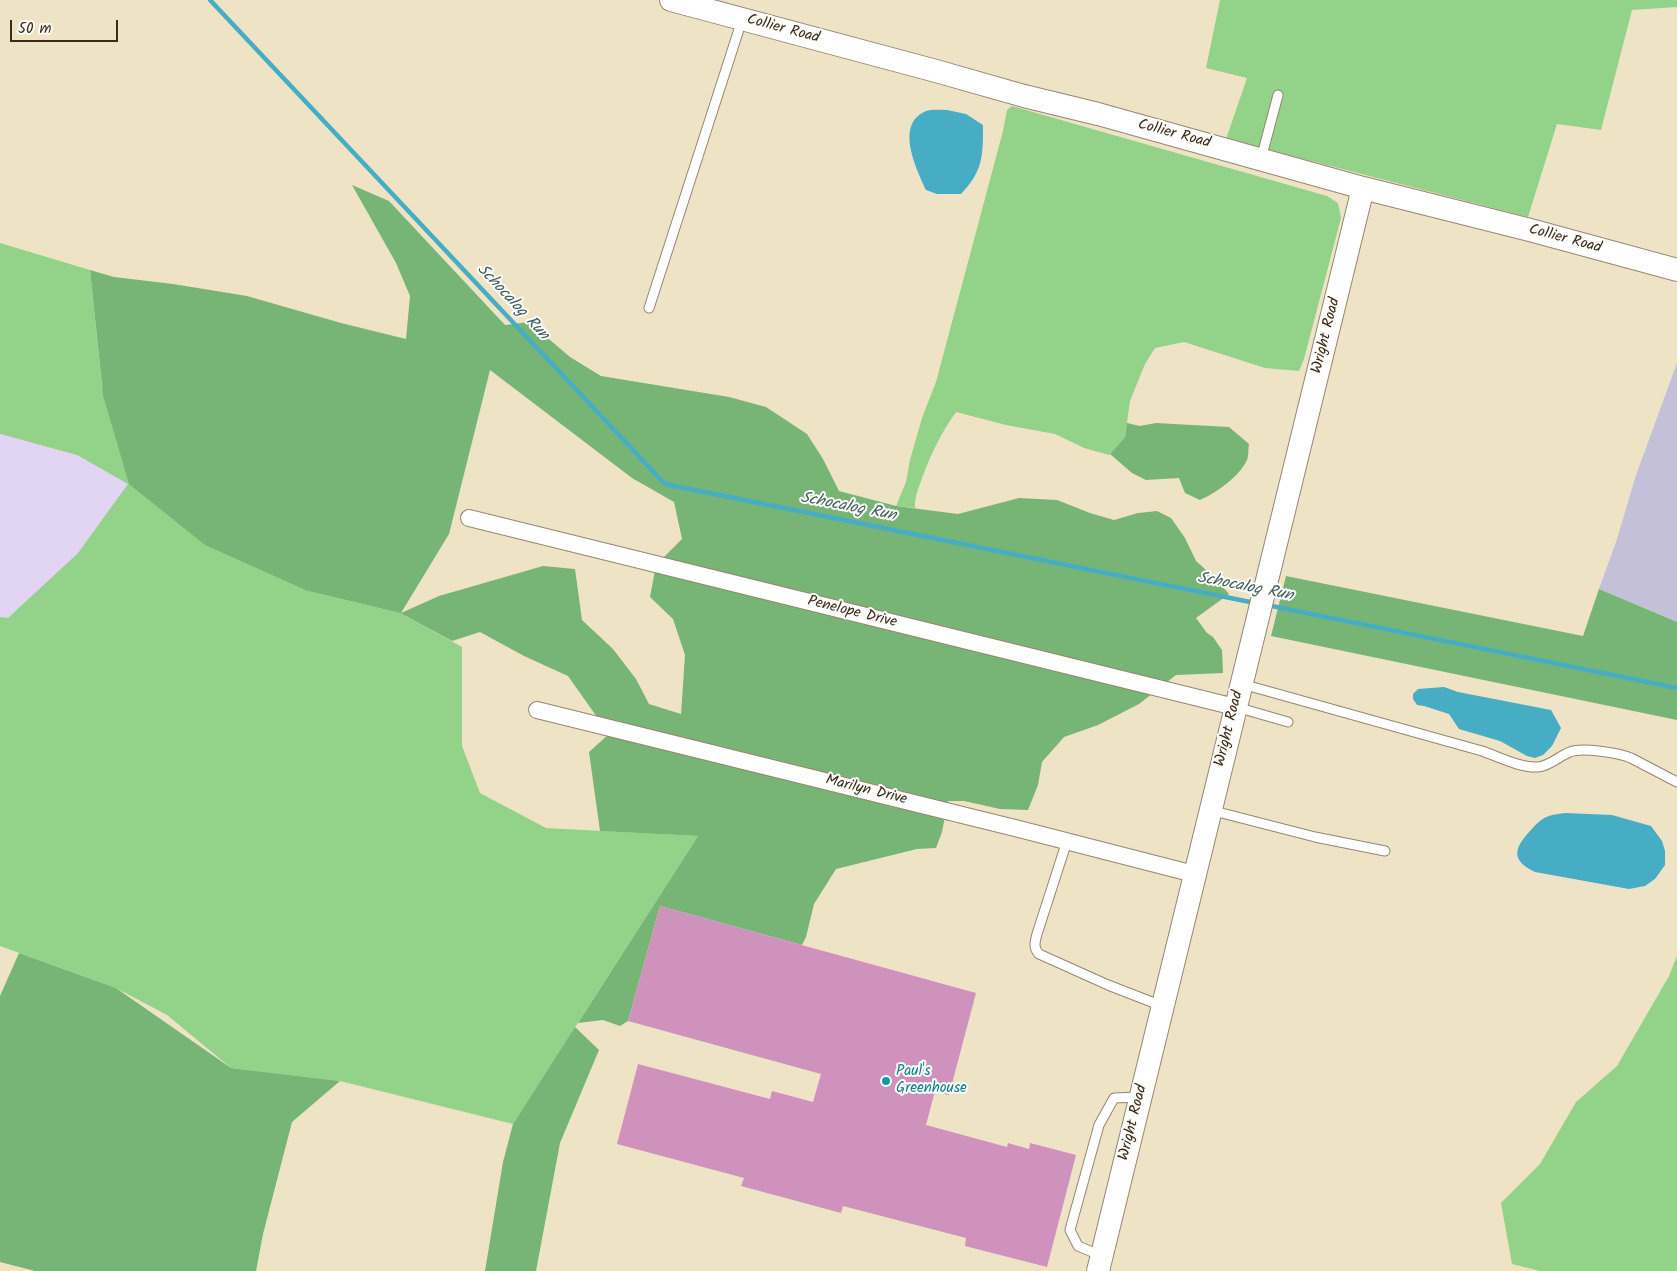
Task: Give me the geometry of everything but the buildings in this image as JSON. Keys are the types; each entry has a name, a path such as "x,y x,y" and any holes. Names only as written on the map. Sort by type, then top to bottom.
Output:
{"street":[{"name":"Collier Road","path":"672,0 1363,188 1530,230 1677,270"},
{"name":"Wright Road","path":"1100,1264 1363,188"},
{"name":"Penelope Drive","path":"469,518 1235,707"},
{"name":"Marilyn Drive","path":"537,710 1194,874"}],"lane":[{"path":"649,308 742,19"},
{"path":"1261,159 1278,95"},
{"path":"1241,683 1482,752 1521,765 1541,767 1572,751 1607,753 1624,755 1677,782"},
{"path":"1235,707 1288,722"},
{"path":"1210,810 1315,837 1385,851"},
{"path":"1067,841 1037,934 1036,951 1108,985 1162,1006"},
{"path":"1100,1264 1078,1246 1070,1230 1099,1125 1114,1098 1140,1097"}],"shaded area":[{"path":"1677,363 1677,622 1599,589 1617,539 1636,475"},
{"path":"0,434 77,455 129,484 78,553 8,619 0,617"}],"green space":[{"path":"1220,0 1677,0 1677,7 1632,10 1601,130 1557,124 1528,217 1226,139 1247,78 1206,68"},
{"path":"1012,106 1327,196 1338,203 1341,218 1304,359 1299,371 1265,368 1184,342 1155,348 1145,364 1130,401 1125,437 1109,455 1084,448 1055,434 1006,425 956,412 941,436 929,461 917,493 915,508 896,506 906,482 922,418 936,382 1007,110"},
{"path":"352,185 389,201 505,325 529,322 570,357 601,376 729,397 766,407 807,434 823,459 839,491 896,506 958,514 1019,498 1057,500 1114,520 1138,513 1157,511 1171,518 1185,538 1196,561 1229,594 1196,618 1222,650 1223,673 1176,675 1139,704 1098,725 1064,737 1042,762 1038,785 1028,810 1000,809 964,801 948,801 942,832 936,848 917,849 836,869 814,904 806,937 802,945 660,906 628,1021 620,1026 603,1020 578,1023 698,836 600,831 589,752 609,734 568,676 524,656 480,632 452,641 400,613 308,591 205,545 129,484 103,395 90,270 114,277 247,296 341,323 406,339 410,296 396,263","holes":["490,370 632,478 674,502 682,539 656,565 650,597 673,619 685,655 681,714 649,704 636,679 613,649 582,620 575,569 543,566 439,596 401,613 449,534"]},
{"path":"0,243 90,270 102,388 308,591 400,613 462,647 462,746 480,793 546,828 698,836 513,1124 340,1081 231,1068 167,1015 116,988 0,946 0,617 8,618 78,553 128,484 77,455 0,434"},
{"path":"1127,423 1140,426 1156,423 1229,427 1249,444 1248,458 1233,478 1220,489 1200,500 1185,493 1179,478 1146,480 1132,473 1110,454 1125,437"},
{"path":"1286,576 1583,636 1599,589 1677,622 1677,720 1271,636"},
{"path":"19,953 116,988 231,1068 340,1081 292,1122 263,1234 256,1271 35,1271 0,1262 0,996"},
{"path":"1677,956 1677,1271 1540,1271 1512,1264 1501,1203 1540,1164 1576,1102 1617,1066 1669,976"},
{"path":"575,1027 599,1050 560,1143 536,1271 485,1271 503,1162 513,1124"}],"water":[{"path":"947,110 966,114 983,125 983,146 978,170 961,194 937,194 926,190 911,149 911,127 915,119 926,111"},
{"path":"1444,687 1458,692 1551,710 1561,728 1552,746 1543,755 1535,758 1527,756 1500,741 1459,729 1449,714 1417,705 1413,699 1413,694 1418,689"},
{"path":"1565,813 1612,815 1651,826 1662,841 1665,851 1665,865 1655,879 1645,886 1629,889 1535,872 1521,863 1517,853 1525,836 1546,817"}],"waterway":[{"name":"Schocalog Run","path":"210,0 665,484 1255,603"},
{"name":"Schocalog Run","path":"1267,605 1677,688"}],"place":[{"name":"Paul's Greenhouse","path":"886,1081"}]}
